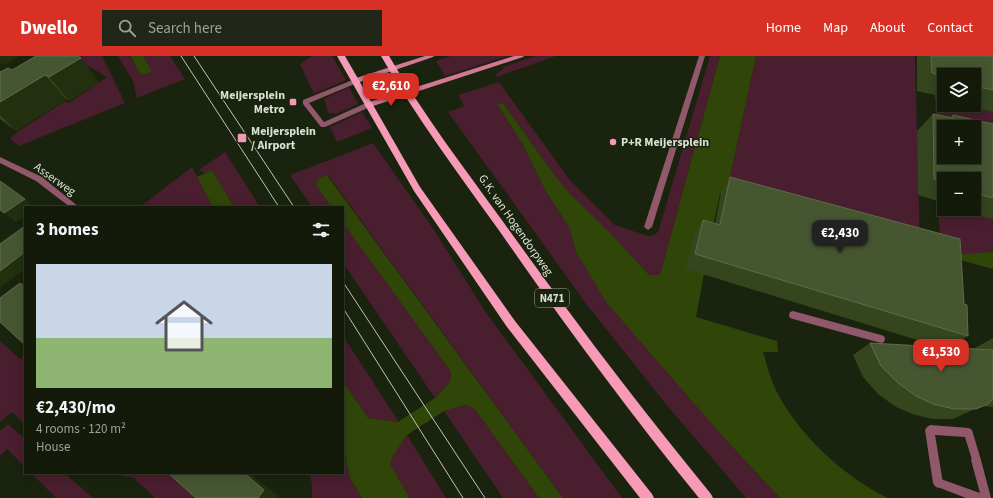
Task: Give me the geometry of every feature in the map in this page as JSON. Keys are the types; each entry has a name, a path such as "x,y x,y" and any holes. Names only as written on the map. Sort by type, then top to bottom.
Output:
{"main road":[{"path":"341,56 418,189 511,324 648,498"},
{"name":"G.K. van Hogendorpweg","path":"385,56 416,107 552,297 676,462 707,498"},
{"path":"355,81 431,56"},
{"path":"368,105 407,91 444,82 520,56"}],"street":[{"path":"648,227 702,56"},
{"path":"355,81 305,102 323,125 368,105"},
{"name":"Asserweg","path":"1,161 39,179 74,206"},
{"path":"794,315 881,339"},
{"path":"980,498 938,483 930,430 969,433 986,498"}],"shaded area":[{"path":"78,56 102,56 125,103 19,146 10,139 16,133 65,101 69,103 107,77 80,61 38,80"},
{"path":"118,56 129,56 141,75 151,71 143,56 170,56 185,79 137,98 133,81"},
{"path":"130,56 143,56 152,72 141,75"},
{"path":"312,56 332,56 346,80 314,94 300,64"},
{"path":"451,56 508,56 445,76 436,61"},
{"path":"535,56 556,56 497,77 495,74 501,71 504,67"},
{"path":"710,56 720,56 660,275 649,275 569,193 503,103 497,104 522,143 545,190 570,229 576,252 726,440 780,498 746,498 665,403 587,305 448,112 464,106 458,95 499,82 569,179 615,225 648,236 654,235 658,232"},
{"path":"720,56 756,56 726,195 720,194 710,239 696,236 688,269 704,274 696,317 777,341 778,352 763,352 772,381 791,416 820,449 836,464 871,489 888,498 780,498 726,440 607,303 576,252 570,229 545,190 522,143 497,104 503,103 569,193 611,234 649,275 660,275"},
{"path":"756,56 915,56 920,248 726,195"},
{"path":"349,87 358,104 336,114 328,113 324,99"},
{"path":"935,99 937,99 937,112 981,112 981,109 993,112 993,134 981,130 981,120 937,120 936,133"},
{"path":"362,112 372,128 337,142 330,127"},
{"path":"373,143 434,230 487,314 622,498 563,498 328,175 316,185 330,206 311,206 290,175"},
{"path":"225,152 259,206 233,206 212,170 204,173 199,170"},
{"path":"192,167 212,206 141,206"},
{"path":"212,170 233,206 212,206 197,177"},
{"path":"327,175 563,498 539,498 474,408 465,405 444,411 407,435 393,456 390,464 410,498 362,498 350,478 344,450 344,382 368,418 398,422 435,398 450,382 451,372 344,224 344,206 330,206 316,185 319,178"},
{"path":"939,216 981,216 993,219 993,252 941,255"},
{"path":"344,224 451,372 450,382 435,398 344,264"},
{"path":"993,252 993,269 941,255"},
{"path":"344,338 399,422 368,418 344,382"},
{"path":"0,341 20,359 24,356 24,423 12,412 0,422"},
{"path":"465,405 474,408 539,498 503,498 444,411"},
{"path":"8,424 24,438 24,466 7,449 0,456 0,431"},
{"path":"407,435 446,498 410,498 390,464 393,456"},
{"path":"344,450 350,478 362,498 312,498 310,474 344,474"},
{"path":"32,474 65,474 93,498 56,498"},
{"path":"114,474 172,474 199,498 155,498 134,478"}],"building":[{"path":"36,56 78,56 81,58 49,77 45,75 0,102 0,72 8,68 12,70"},
{"path":"931,56 993,56 993,90 981,87 981,68 937,68 937,74 932,73"},
{"path":"933,114 953,118 953,115 975,120 937,120 937,164 981,164 981,121 993,124 993,198 981,195 981,172 937,172 937,180 934,179"},
{"path":"730,177 960,239 964,304 967,305 968,336 695,254 703,220 720,225"},
{"path":"0,181 25,199 4,213 0,210"},
{"path":"24,227 24,253 0,271 0,244"},
{"path":"20,283 24,286 24,344 0,322 0,298"},
{"path":"870,343 993,350 993,399 988,404 976,409 954,409 933,404 916,396 898,383 881,366"},
{"path":"169,474 245,474 264,490 258,498 196,498"}],"tram line":[{"path":"181,56 278,206"},
{"path":"194,56 293,206"},
{"path":"344,284 485,498"},
{"path":"344,310 463,498"}],"place":[{"name":"Meijersplein Metro","path":"293,102"},
{"name":"Meijersplein / Airport","path":"242,138"},
{"name":"P+R Meijersplein","path":"613,142"}]}
